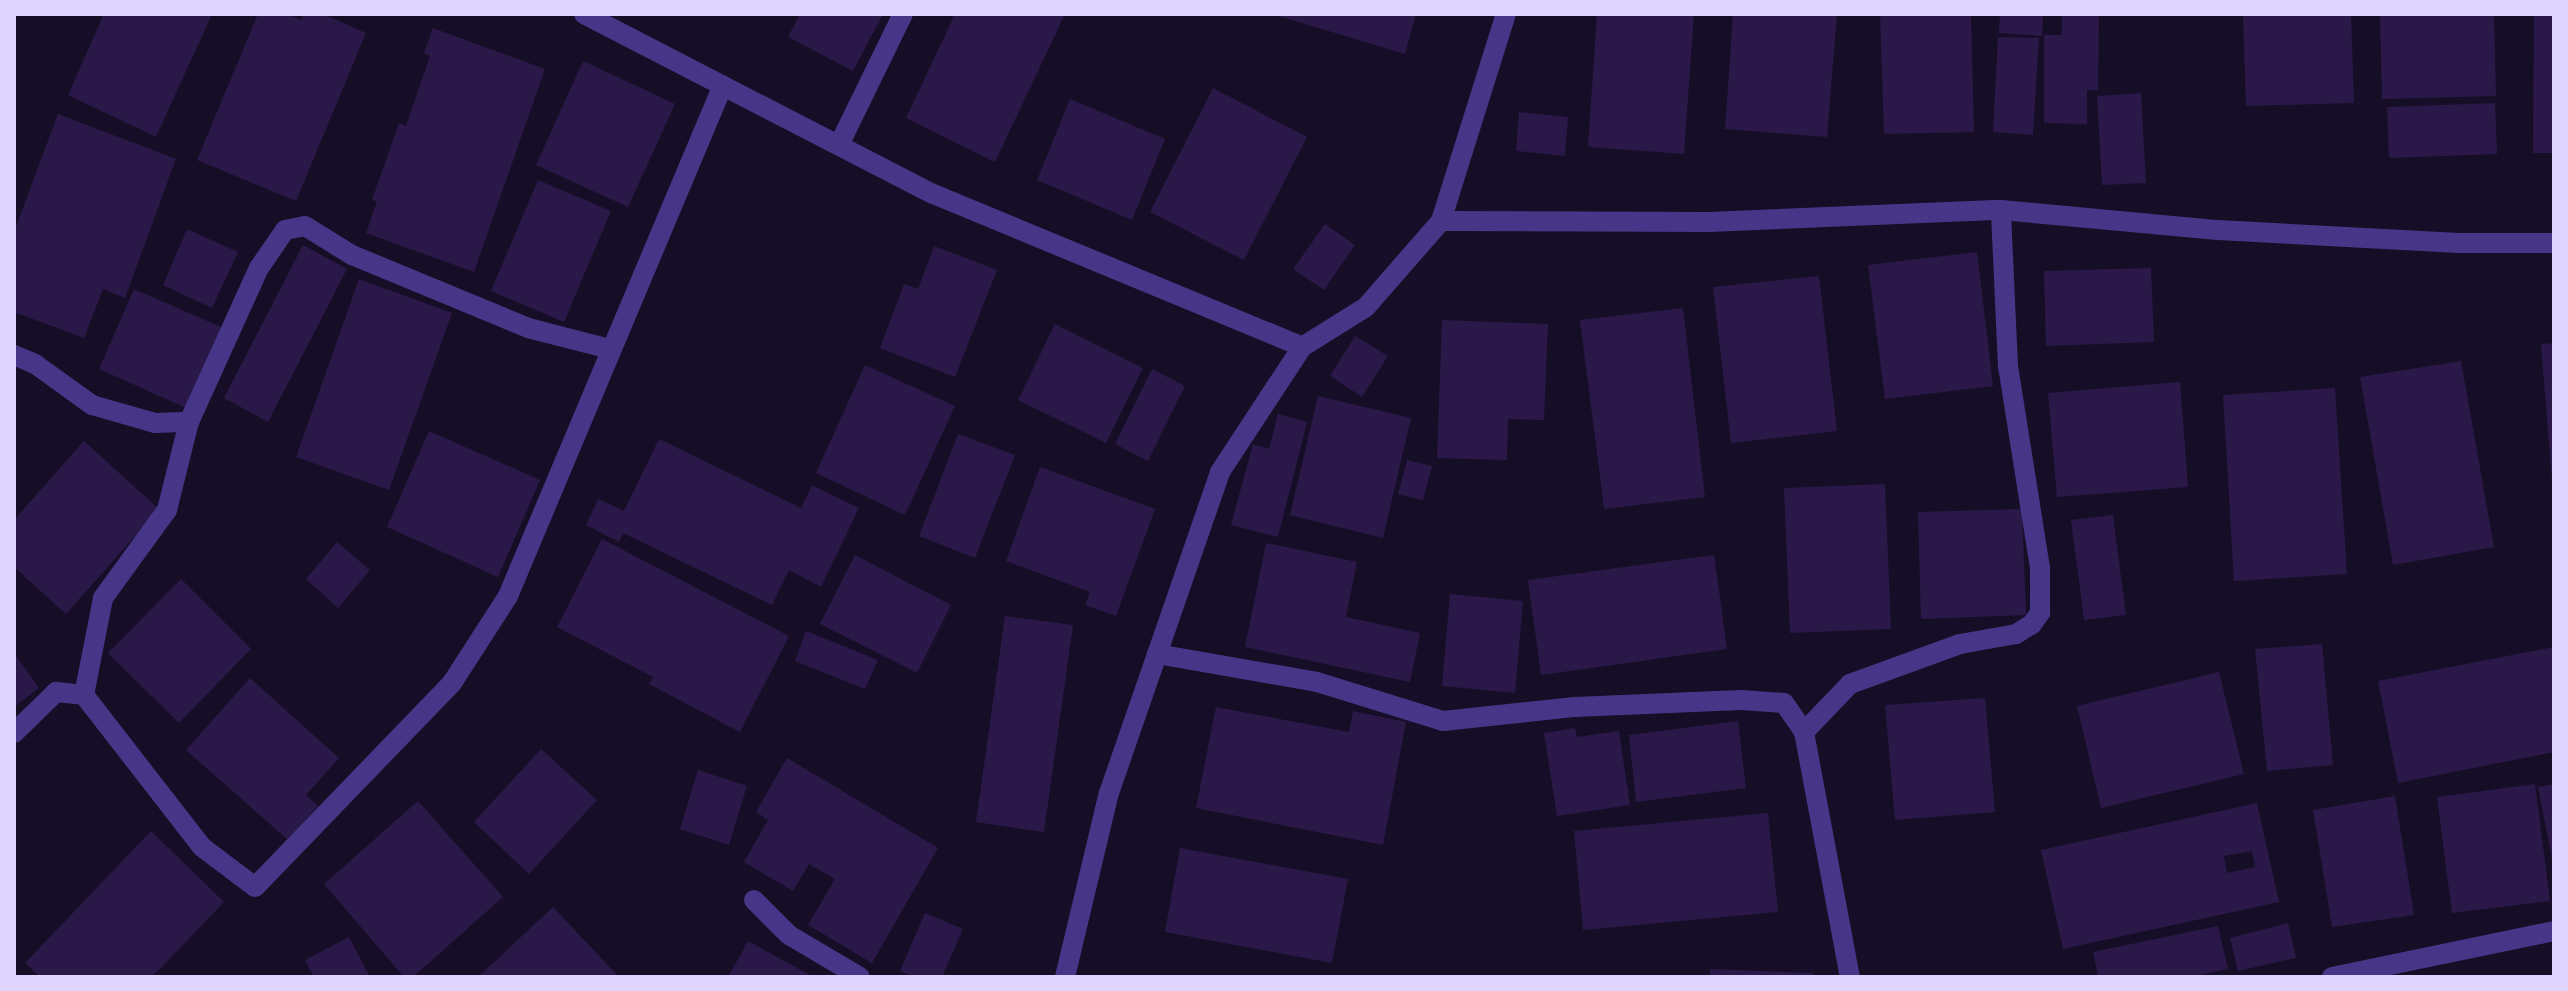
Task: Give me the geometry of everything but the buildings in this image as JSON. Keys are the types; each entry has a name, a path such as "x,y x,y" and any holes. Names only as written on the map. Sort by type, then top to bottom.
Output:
{"street":[{"path":"584,14 931,193 1302,347"},
{"path":"839,145 903,14"},
{"path":"1065,977 1109,793 1220,472 1302,347 1366,307 1441,221 1506,14"},
{"path":"14,733 56,692 84,695 202,847 255,887 452,683 508,596 723,85"},
{"path":"1441,221 1709,222 2001,210 2218,230 2459,243 2554,243"},
{"path":"1804,732 1850,684 1960,644 2016,634 2032,624 2040,613 2040,568 2008,367 2001,210"},
{"path":"84,695 103,598 167,510 189,422 259,268 285,230 305,226 352,255 528,328 610,349"},
{"path":"14,355 35,364 92,405 155,423 189,422"},
{"path":"1157,654 1317,682 1443,721 1575,707 1741,700 1784,703 1804,732 1850,977"},
{"path":"754,900 789,935 860,977"},
{"path":"2332,977 2554,931"}]}
